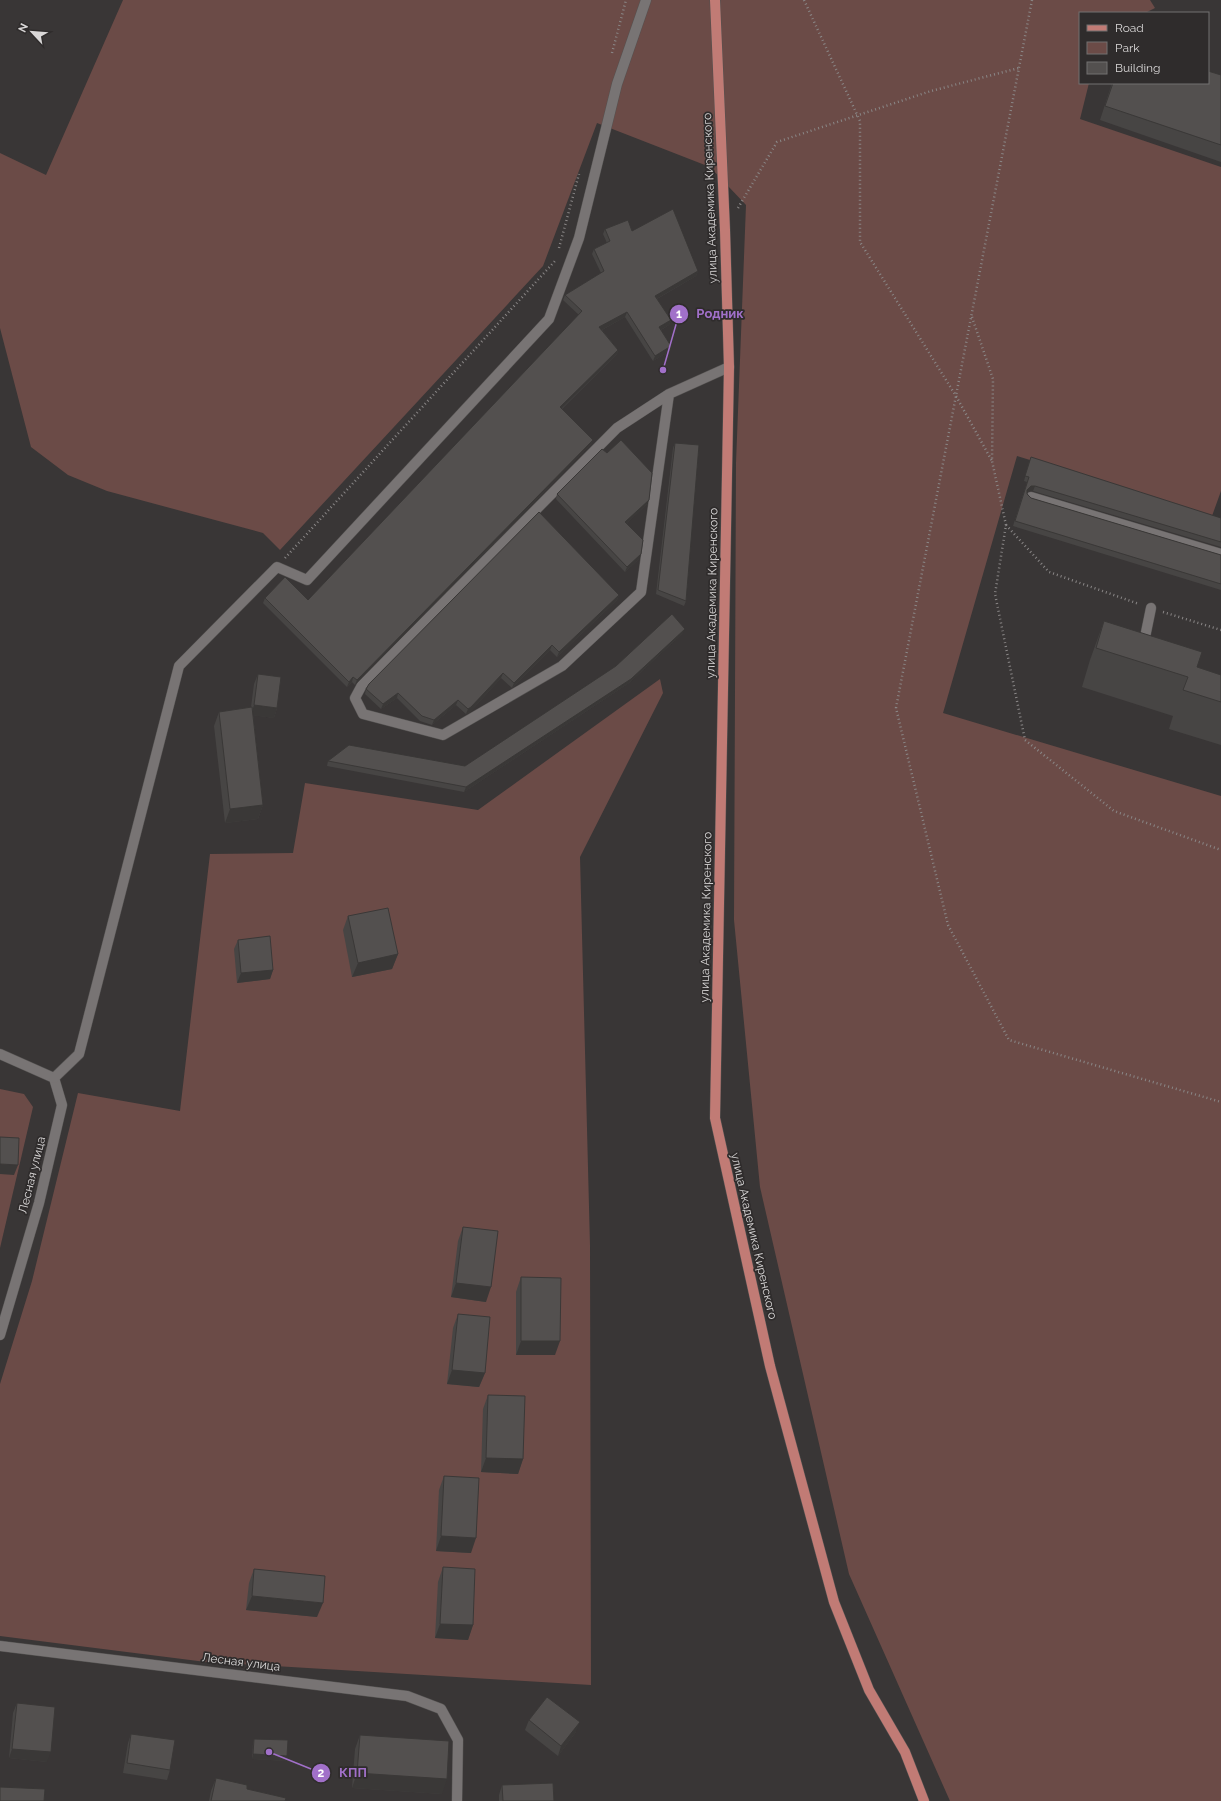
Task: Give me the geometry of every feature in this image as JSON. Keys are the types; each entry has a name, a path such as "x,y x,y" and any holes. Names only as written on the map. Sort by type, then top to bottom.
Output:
{"main road":[{"name":"улица Академика Киренского","path":"715,0 725,230 729,367 715,1118 770,1366 834,1602 869,1690 904,1752 924,1801"}],"lane":[{"path":"0,1054 54,1078 79,1054 179,666 277,567 307,580 549,319 579,238 617,84 646,0"},
{"path":"669,394 641,592 562,666 443,735 363,714 355,698 362,685 617,428 669,394 729,367"},
{"path":"1031,497 1221,554"},
{"path":"1150,608 1142,646 1146,652 1152,654"},
{"name":"Лесная улица","path":"0,1335 39,1203 62,1105 54,1078"},
{"name":"Лесная улица","path":"0,1646 407,1696 441,1709 458,1740 457,1801"}],"path":[{"path":"612,53 626,0"},
{"path":"804,0 860,120 860,242 956,396 992,461"},
{"path":"1032,0 896,708 948,926 1009,1040 1221,1102"},
{"path":"737,210 777,142 857,114 931,91 1019,68"},
{"path":"558,252 581,168"},
{"path":"277,567 556,259"},
{"path":"971,316 993,379 992,461 1006,525 995,594 1025,740 1114,811 1221,850"},
{"path":"1006,525 1049,572 1150,608 1221,630"}],"green space":[{"path":"123,0 1150,0 1155,8 1147,12 1079,12 1079,84 1089,84 1080,119 1221,167 1221,491 1212,516 1017,456 943,713 1221,796 1221,1801 950,1801 849,1574 760,1187 734,920 736,463 746,205 710,167 597,123 543,266 280,550 263,533 107,491 68,475 31,447 0,328 0,153 46,175"},
{"path":"660,679 663,693 580,857 590,1245 591,1685 206,1662 0,1636 0,1384 32,1281 78,1093 180,1111 210,854 293,853 305,783 478,810"},
{"path":"0,1089 24,1094 33,1107 0,1248"}],"building":[{"path":"1209,71 1221,75 1221,145 1105,106 1113,84 1209,84"},
{"path":"673,209 698,271 655,296 671,320 659,327 671,346 655,356 627,312 599,327 618,350 560,407 593,440 357,680 353,677 349,682 265,598 285,577 308,600 582,311 565,295 604,271 594,249 610,241 605,229 628,220 632,231"},
{"path":"621,440 652,473 649,500 625,522 643,540 641,554 627,567 557,494 602,449 607,453"},
{"path":"675,443 699,445 686,601 658,590"},
{"path":"1031,457 1221,518 1221,542 1035,486 1031,486 1027,490 1027,494 1031,498 1221,555 1221,584 1015,521 1029,477 1025,476"},
{"path":"539,512 619,595 559,652 552,645 514,683 503,673 468,709 458,700 434,720 422,716 398,693 383,704 366,689 369,684"},
{"path":"672,614 685,629 631,679 466,787 328,761 349,745 465,766 616,666"},
{"path":"1104,621 1202,652 1197,667 1221,675 1221,702 1183,690 1188,677 1096,648"},
{"path":"258,674 281,677 277,708 254,705"},
{"path":"252,707 263,805 230,809 219,712"},
{"path":"388,908 398,954 358,963 348,916"},
{"path":"270,936 273,970 241,973 238,940"},
{"path":"0,1137 19,1138 18,1165 0,1164"},
{"path":"463,1227 498,1231 491,1287 456,1283"},
{"path":"521,1277 561,1278 560,1341 521,1341"},
{"path":"458,1314 490,1317 485,1373 452,1370"},
{"path":"488,1395 525,1396 523,1459 486,1458"},
{"path":"444,1476 479,1478 476,1538 441,1536"},
{"path":"443,1567 475,1569 473,1625 440,1624"},
{"path":"254,1569 325,1576 323,1603 252,1596"},
{"path":"547,1697 580,1722 561,1746 529,1720"},
{"path":"17,1703 55,1707 51,1752 12,1749"},
{"path":"131,1734 175,1740 170,1770 127,1763"},
{"path":"360,1735 449,1741 447,1779 357,1773"},
{"path":"254,1739 288,1740 287,1756 253,1754"},
{"path":"216,1778 247,1785 247,1789 286,1798 285,1801 211,1801"},
{"path":"553,1783 554,1801 503,1801 502,1785"},
{"path":"0,1787 45,1789 44,1801 0,1801"}],"place":[{"name":"Родник","path":"663,370"},
{"name":"КПП","path":"269,1752"}]}
